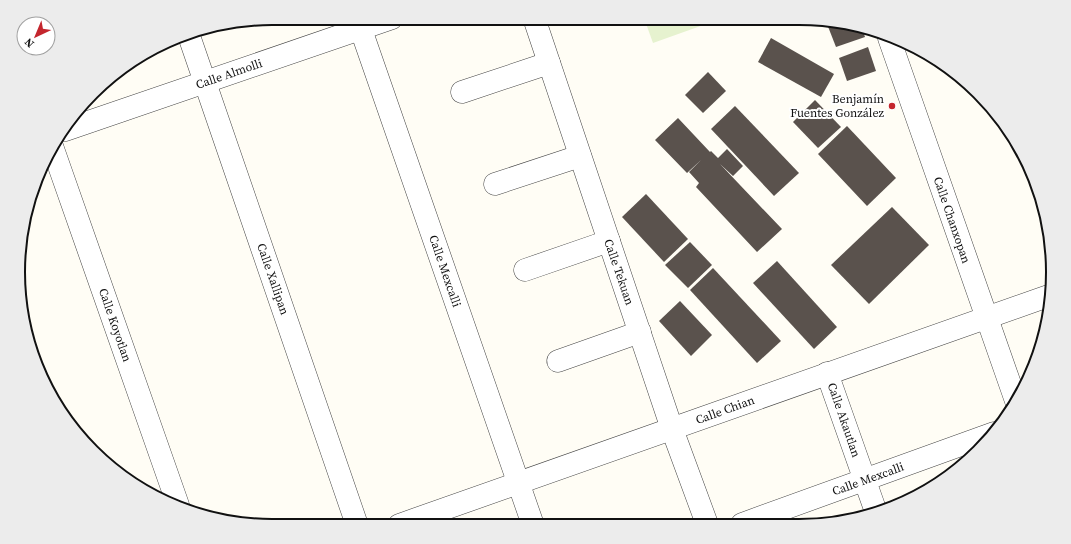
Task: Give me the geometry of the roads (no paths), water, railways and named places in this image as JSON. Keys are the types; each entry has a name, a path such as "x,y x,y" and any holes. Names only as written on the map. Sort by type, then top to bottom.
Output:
{"street":[{"name":"Calle Almolli","path":"72,128 205,82 356,25"},
{"name":"Calle Mexcalli","path":"359,25 531,519"},
{"name":"Calle Tekuan","path":"536,25 672,429 705,519"},
{"name":"Calle Xallipan","path":"190,39 356,519"},
{"name":"Calle Chanxopan","path":"891,43 1014,394"},
{"path":"462,92 549,63"},
{"name":"Calle Koyotlan","path":"55,154 176,500"},
{"path":"495,184 580,156"},
{"path":"526,270 609,241"},
{"name":"Calle Chian","path":"416,519 1044,297"},
{"path":"558,361 640,332"},
{"name":"Calle Akautlan","path":"827,374 874,507"},
{"name":"Calle Mexcalli","path":"756,519 983,437"}],"place":[{"name":"Benjamín Fuentes González","path":"892,106"}]}
